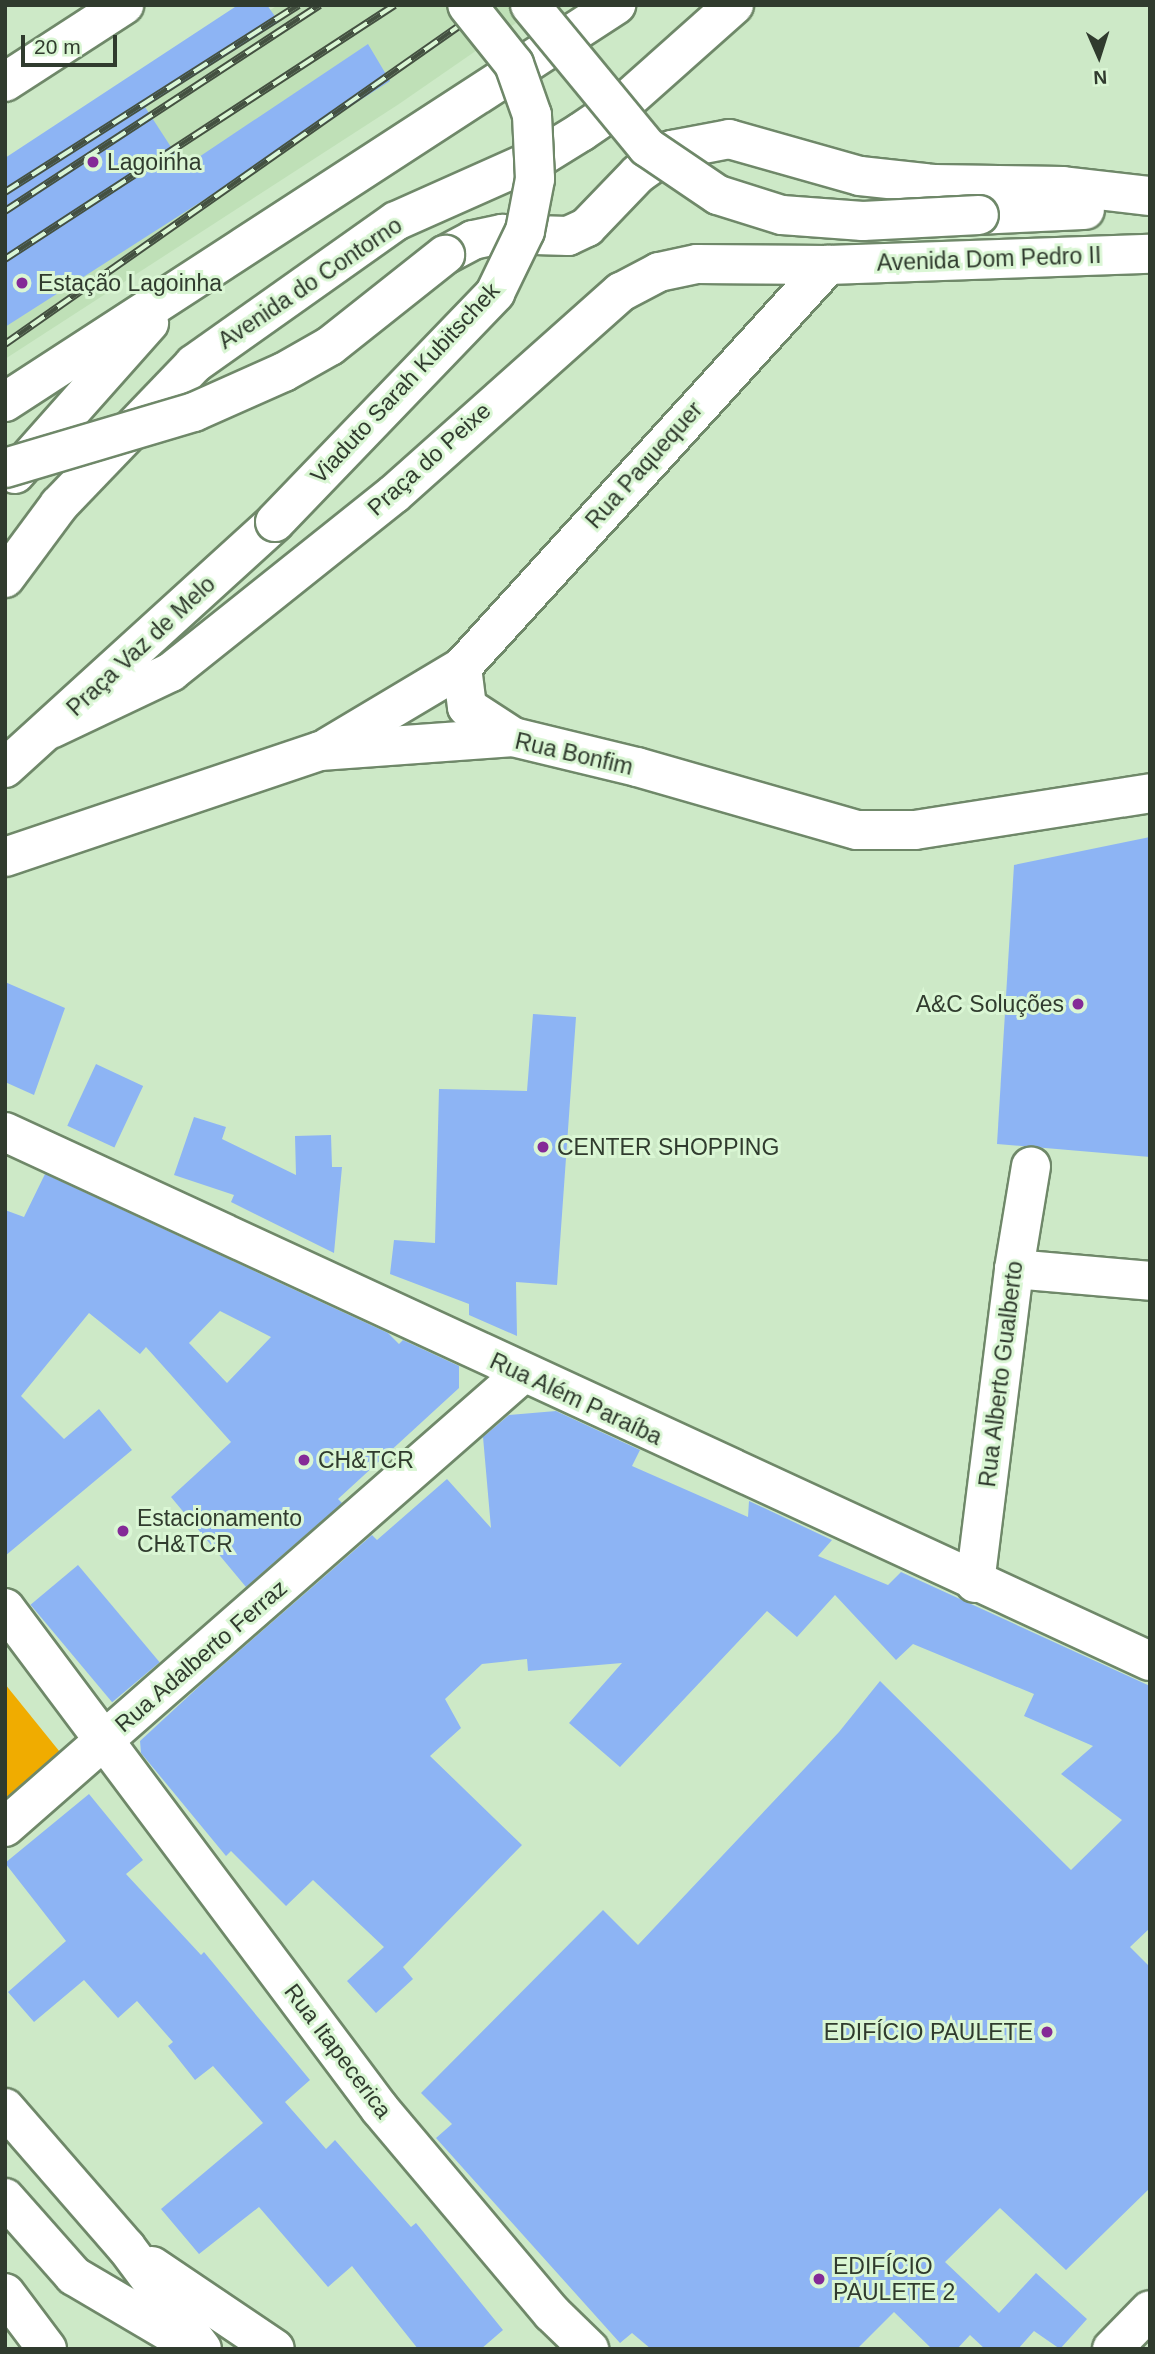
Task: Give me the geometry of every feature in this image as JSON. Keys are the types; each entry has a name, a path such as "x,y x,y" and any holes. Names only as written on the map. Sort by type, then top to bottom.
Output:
{"main road":[{"path":"5,82 124,5"},
{"name":"Viaduto Sarah Kubitschek","path":"275,522 495,293 525,230 535,179 532,116 513,64 467,5"},
{"name":"Avenida Dom Pedro II","path":"530,5 647,147 718,195 782,215 863,221 1150,207"},
{"path":"5,402 616,5"},
{"name":"Avenida do Contorno","path":"5,578 59,505 194,364 396,221 542,156 581,132 625,102 734,5"},
{"path":"5,468 194,412 284,372 330,346 445,255 473,240 502,234 568,236 587,227 638,174 673,150 729,139 860,176 934,184 1063,186 1150,196"},
{"name":"Avenida Dom Pedro II","path":"828,265 1150,254"},
{"name":"Praça do Peixe","path":"51,729 171,672 394,494 621,292 659,272 696,264 828,265"},
{"name":"Rua Paquequer","path":"320,751 462,667 828,265"},
{"path":"5,485 186,282"},
{"name":"Praça Vaz de Melo","path":"5,768 51,729 275,522"},
{"path":"462,667 467,707 513,737"},
{"name":"Rua Bonfim","path":"5,857 320,751 513,737 637,767 858,830 915,830 1150,793"},
{"name":"Rua Além Paraíba","path":"5,1132 522,1374 1150,1661"},
{"name":"Rua Alberto Gualberto","path":"975,1583 1014,1269 1031,1166"},
{"path":"1014,1269 1150,1281"},
{"name":"Rua Adalberto Ferraz","path":"5,1827 522,1374"},
{"name":"Rua Itapecerica","path":"5,1608 380,2109 552,2313 589,2349"},
{"name":"Rua Itapecerica","path":"5,1649 73,1720 104,1740"},
{"path":"5,2108 126,2248 200,2349"},
{"path":"5,2198 74,2276 200,2349"},
{"path":"126,2248 275,2349"},
{"path":"5,2293 47,2349"},
{"path":"1112,2349 1150,2309"}],"shaded area":[{"path":"278,5 542,5 399,104 5,359 5,180"},
{"path":"5,1684 68,1762 5,1818"}],"building":[{"name":"Lagoinha","path":"238,5 267,5 279,22 145,107 184,167 368,44 390,81 5,327 5,158"},
{"name":"A&C Soluções","path":"1150,837 1150,1157 997,1144 1014,865"},
{"path":"5,982 65,1008 34,1095 5,1082"},
{"path":"533,1014 576,1017 557,1285 516,1282 517,1336 469,1315 469,1304 390,1274 394,1240 435,1243 439,1089 527,1091"},
{"path":"96,1064 143,1086 114,1148 67,1126"},
{"path":"194,1117 226,1127 222,1139 296,1175 295,1136 331,1135 332,1167 342,1167 334,1253 231,1202 234,1195 174,1175"},
{"path":"45,1174 388,1333 399,1344 403,1340 459,1366 459,1388 338,1499 342,1503 246,1587 171,1497 231,1442 146,1347 140,1354 89,1313 21,1396 64,1439 99,1409 132,1450 5,1556 5,1210 24,1217","holes":["220,1311 271,1337 227,1383 189,1343"]},
{"path":"556,1411 640,1450 632,1466 748,1517 749,1501 832,1540 818,1556 888,1585 901,1572 1150,1686 1150,1928 1130,1947 1150,1967 1150,2188 1066,2270 1000,2208 945,2262 999,2313 1036,2273 1087,2319 1060,2349 1034,2331 1018,2349 985,2349 970,2335 957,2349 932,2349 894,2312 857,2349 651,2349 632,2333 620,2343 436,2138 452,2124 421,2093 603,1910 638,1945 839,1732 880,1681 1071,1870 1122,1820 1061,1774 1093,1746 1024,1716 1034,1694 913,1644 896,1660 835,1595 797,1637 767,1611 620,1767 569,1723 622,1663 528,1671 527,1659 482,1664 445,1699 461,1728 430,1756 522,1845 403,1967 413,1979 376,2013 347,1981 384,1947 313,1880 286,1906 231,1851 226,1856 141,1753 140,1741 206,1680 372,1535 377,1540 447,1479 491,1528 483,1437 509,1415"},
{"path":"78,1565 160,1662 112,1702 31,1605"},
{"path":"89,1794 143,1860 126,1874 201,1955 204,1952 310,2080 285,2102 326,2149 335,2140 411,2227 416,2223 503,2330 481,2349 418,2349 352,2266 328,2287 259,2207 199,2254 161,2209 263,2123 213,2066 195,2080 168,2046 173,2042 137,2001 118,2018 84,1980 34,2022 8,1992 66,1941 5,1863"}],"railway":[{"path":"5,192 298,5"},
{"path":"5,211 320,5"},
{"path":"5,259 394,5"},
{"path":"5,344 489,5"}],"place":[{"name":"Lagoinha","path":"93,162"},
{"name":"Estação Lagoinha","path":"22,283"},
{"name":"A&C Soluções","path":"1078,1004"},
{"name":"CENTER SHOPPING","path":"543,1147"},
{"name":"CH&TCR","path":"304,1460"},
{"name":"Estacionamento CH&TCR","path":"123,1531"},
{"name":"EDIFÍCIO PAULETE","path":"1047,2032"},
{"name":"EDIFÍCIO PAULETE 2","path":"819,2279"}]}
